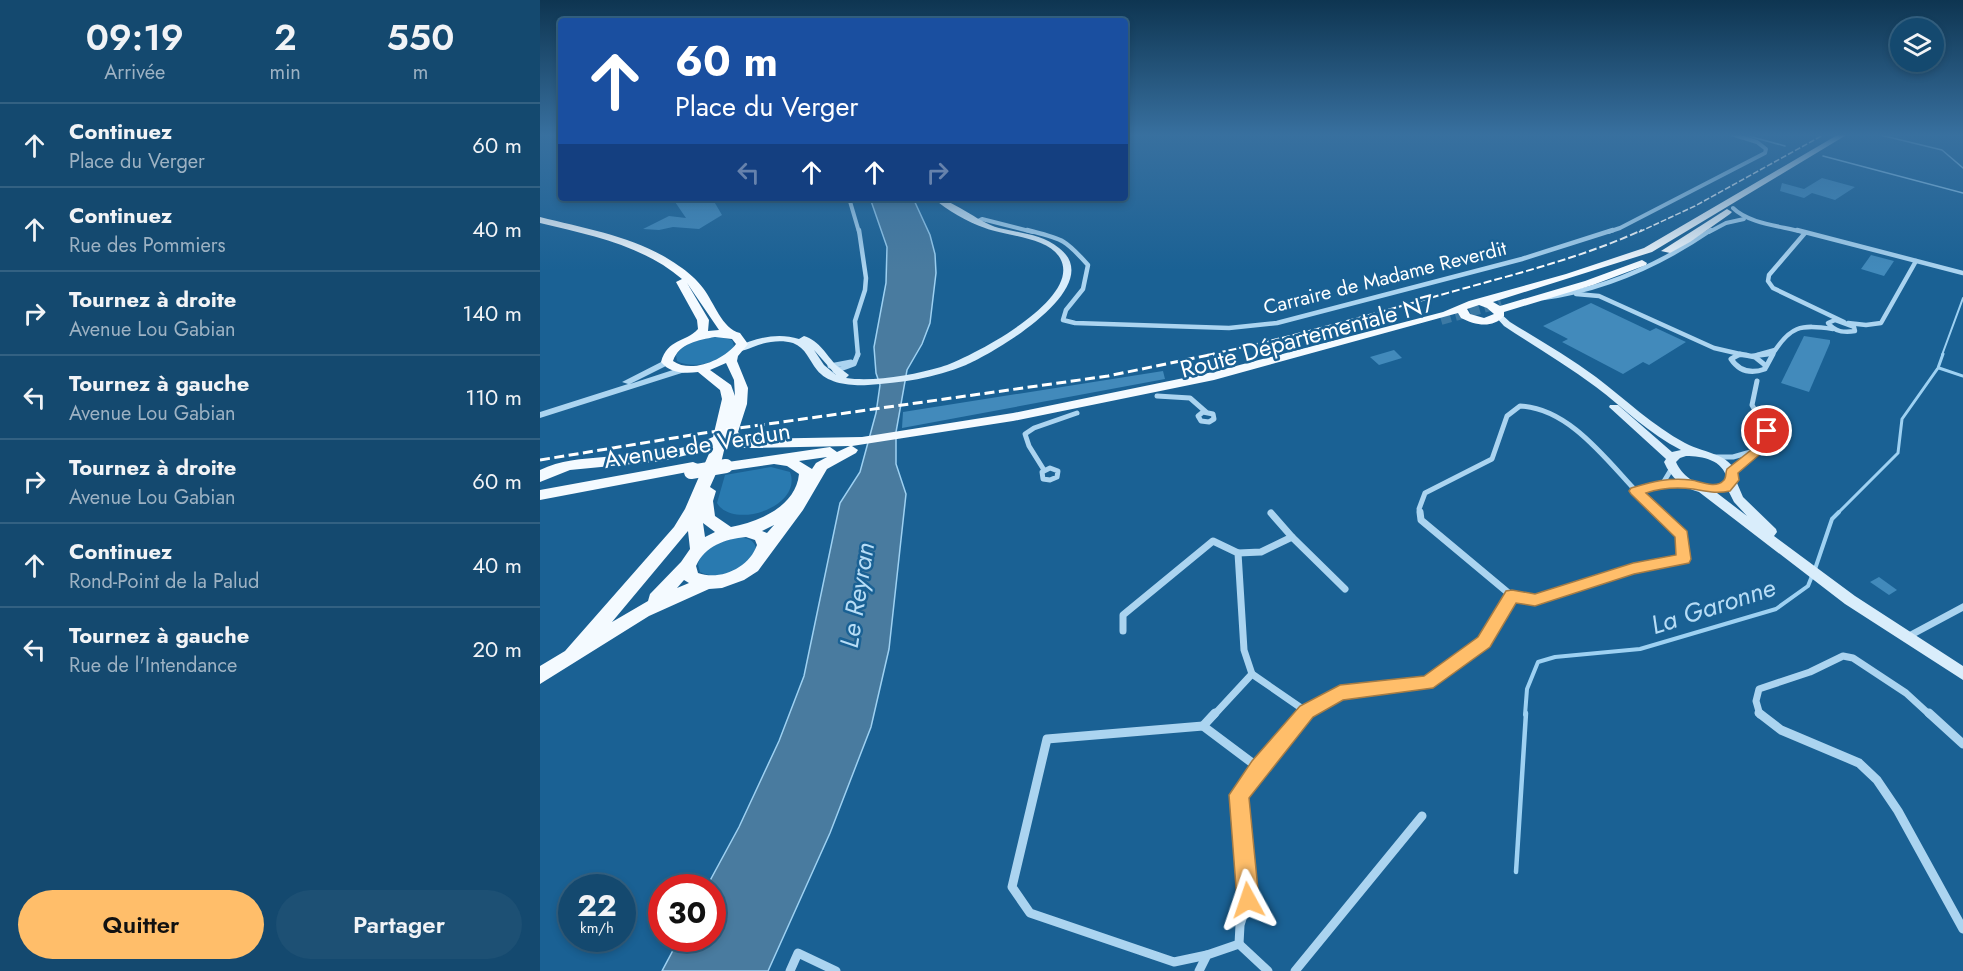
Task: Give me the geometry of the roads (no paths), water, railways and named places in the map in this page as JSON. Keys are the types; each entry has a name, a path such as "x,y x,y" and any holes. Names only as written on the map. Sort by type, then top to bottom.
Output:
{"main road":[{"path":"726,436 745,444 858,447 904,441 1149,391 1447,314 1468,303 1481,302 1570,276 1648,250 1770,179"},
{"path":"1486,321 1500,309 1671,249 1695,236 1719,211 1733,208 1780,179"},
{"path":"697,337 735,344 760,341 797,342 807,348 839,379 871,381 911,378 955,366 989,351 1054,300 1068,273 1066,261 1057,249 1036,239 976,222 941,201"},
{"path":"540,220 613,238 651,253 684,274 735,344 731,361 740,373 741,398 705,501 707,518 728,533"},
{"path":"572,655 680,531 723,462 729,399 726,388 693,369 673,367 667,362 672,350 697,337 704,329 703,320 686,287 676,277 644,255 586,232"},
{"path":"1481,302 1500,309 1629,268 1665,254 1671,249"},
{"path":"1362,337 1418,318 1463,297 1552,277 1570,276"},
{"path":"1461,307 1462,313 1469,318 1486,321 1581,381 1648,435 1672,463 1678,477 1713,494 1826,578 1963,674"},
{"path":"1500,309 1507,324 1588,377 1655,429 1680,446 1722,462 1731,477 1738,499 1793,554"},
{"name":"Route Départementale N7","path":"904,441 1077,413 1216,384 1469,318"},
{"name":"Route Départementale N7","path":"1157,396 1441,320"},
{"path":"693,369 735,344"},
{"path":"830,369 849,378 871,381"},
{"path":"540,477 557,466 697,450 726,436"},
{"path":"540,676 643,611 705,583 730,579 748,570 761,558 766,545 798,506 821,466 858,447"},
{"name":"Avenue de Verdun","path":"540,497 723,462 858,447"},
{"name":"Avenue de Verdun","path":"723,462 755,462 858,447"},
{"path":"697,450 711,453 723,462"},
{"path":"1672,463 1680,453 1695,452"},
{"path":"643,611 680,576 698,549 728,533 747,531 784,512 799,496 807,479 806,472 790,462 755,462"},
{"path":"571,489 557,488 552,486 550,481 573,465"},
{"name":"Avenue de Verdun","path":"540,497 571,489 692,469"},
{"path":"1697,486 1721,489 1731,477"},
{"path":"693,509 698,549"},
{"path":"747,531 761,535 766,545"},
{"path":"688,566 691,577 705,583"}],"street":[{"name":"Carraire de Madame Reverdit","path":"976,222 982,219 1058,238 1068,243 1088,265 1085,285 1064,312 1063,320 1075,323 1229,328 1277,323 1522,260 1620,228 1714,179"},
{"path":"849,378 849,371 859,353 855,322 865,291 865,249 850,201"},
{"path":"1733,208 1738,213 1754,219 1963,273"},
{"path":"1719,211 1744,219"},
{"path":"1557,297 1601,283 1674,253 1724,221 1754,219"},
{"path":"1805,233 1769,275 1768,281 1773,288 1846,322 1855,329"},
{"path":"1731,477 1766,444 1767,431 1752,405 1757,381 1788,332 1803,327 1818,326 1850,332 1881,323 1916,261"},
{"path":"1599,296 1596,288 1601,283"},
{"path":"1534,299 1578,294 1599,296 1714,348 1757,381"},
{"path":"1823,312 1829,317 1833,329"},
{"path":"1818,326 1829,322 1846,322 1866,326"},
{"path":"1714,348 1750,356 1763,362 1764,369"},
{"path":"1750,356 1768,354 1775,350"},
{"path":"1731,359 1740,354"},
{"path":"830,369 857,359"},
{"path":"540,413 604,391 667,362"},
{"path":"830,369 852,367"},
{"path":"540,413 693,369"},
{"path":"1742,369 1764,369"},
{"name":"Route Départementale N7","path":"1157,396 1188,396 1198,401 1206,412"},
{"path":"1531,406 1555,414 1593,447 1636,491 1682,535 1683,559 1633,569 1535,600 1512,596 1421,520 1419,509 1425,493 1492,459 1510,411 1518,407 1531,406"},
{"name":"Route Départementale N7","path":"1044,470 1025,434 1030,428 1058,421 1077,413"},
{"path":"1711,456 1733,457 1761,449"},
{"path":"1663,483 1672,463"},
{"path":"1636,491 1663,483 1697,486"},
{"path":"1271,513 1345,589"},
{"path":"1123,631 1123,615 1213,541 1238,554 1254,556 1263,553 1278,540 1292,537"},
{"path":"1238,554 1244,650 1252,674 1307,712"},
{"path":"1239,944 1240,925 1248,900 1239,795 1259,768 1307,712 1340,692 1427,683 1484,642 1512,596"},
{"path":"1909,636 1963,607"},
{"path":"1963,744 1906,693 1853,658 1843,656 1810,672 1759,689 1755,696 1759,713 1771,724 1843,754 1869,770 1889,795 1963,929"},
{"path":"1203,726 1252,674"},
{"path":"1239,944 1207,955 1174,962 1030,913 1012,887 1047,739 1203,726 1259,768"},
{"path":"1296,971 1422,816"},
{"path":"1239,944 1268,971"},
{"path":"790,971 798,953 836,971"},
{"path":"1199,971 1207,955"}],"water":[{"name":"Le Reyran","path":"871,201 914,201 930,235 935,254 936,273 930,323 922,344 907,370 896,432 896,464 906,494 889,649 871,727 830,833 768,971 662,971 672,952 726,952 726,874 714,874 739,827 779,741 804,676 840,503 860,472 876,413 880,385 876,373 874,347 886,283 887,247"}],"waterway":[{"path":"1911,179 1963,193"},
{"name":"La Garonne","path":"1942,355 1963,298"},
{"name":"La Garonne","path":"1815,569 1832,519 1898,453 1902,419 1938,368 1943,354"},
{"path":"1939,368 1963,376"},
{"name":"La Garonne","path":"1525,715 1527,689 1538,662 1555,657 1640,649 1776,609 1808,586 1812,576"},
{"name":"La Garonne","path":"1516,872 1526,713"}],"tunnel":[{"path":"1441,320 1501,303"}],"railway":[{"path":"1639,232 1695,206 1743,179"},
{"path":"1207,355 1329,326 1523,272 1595,249 1642,230"},
{"path":"540,460 704,433 1108,376 1214,354"}]}
